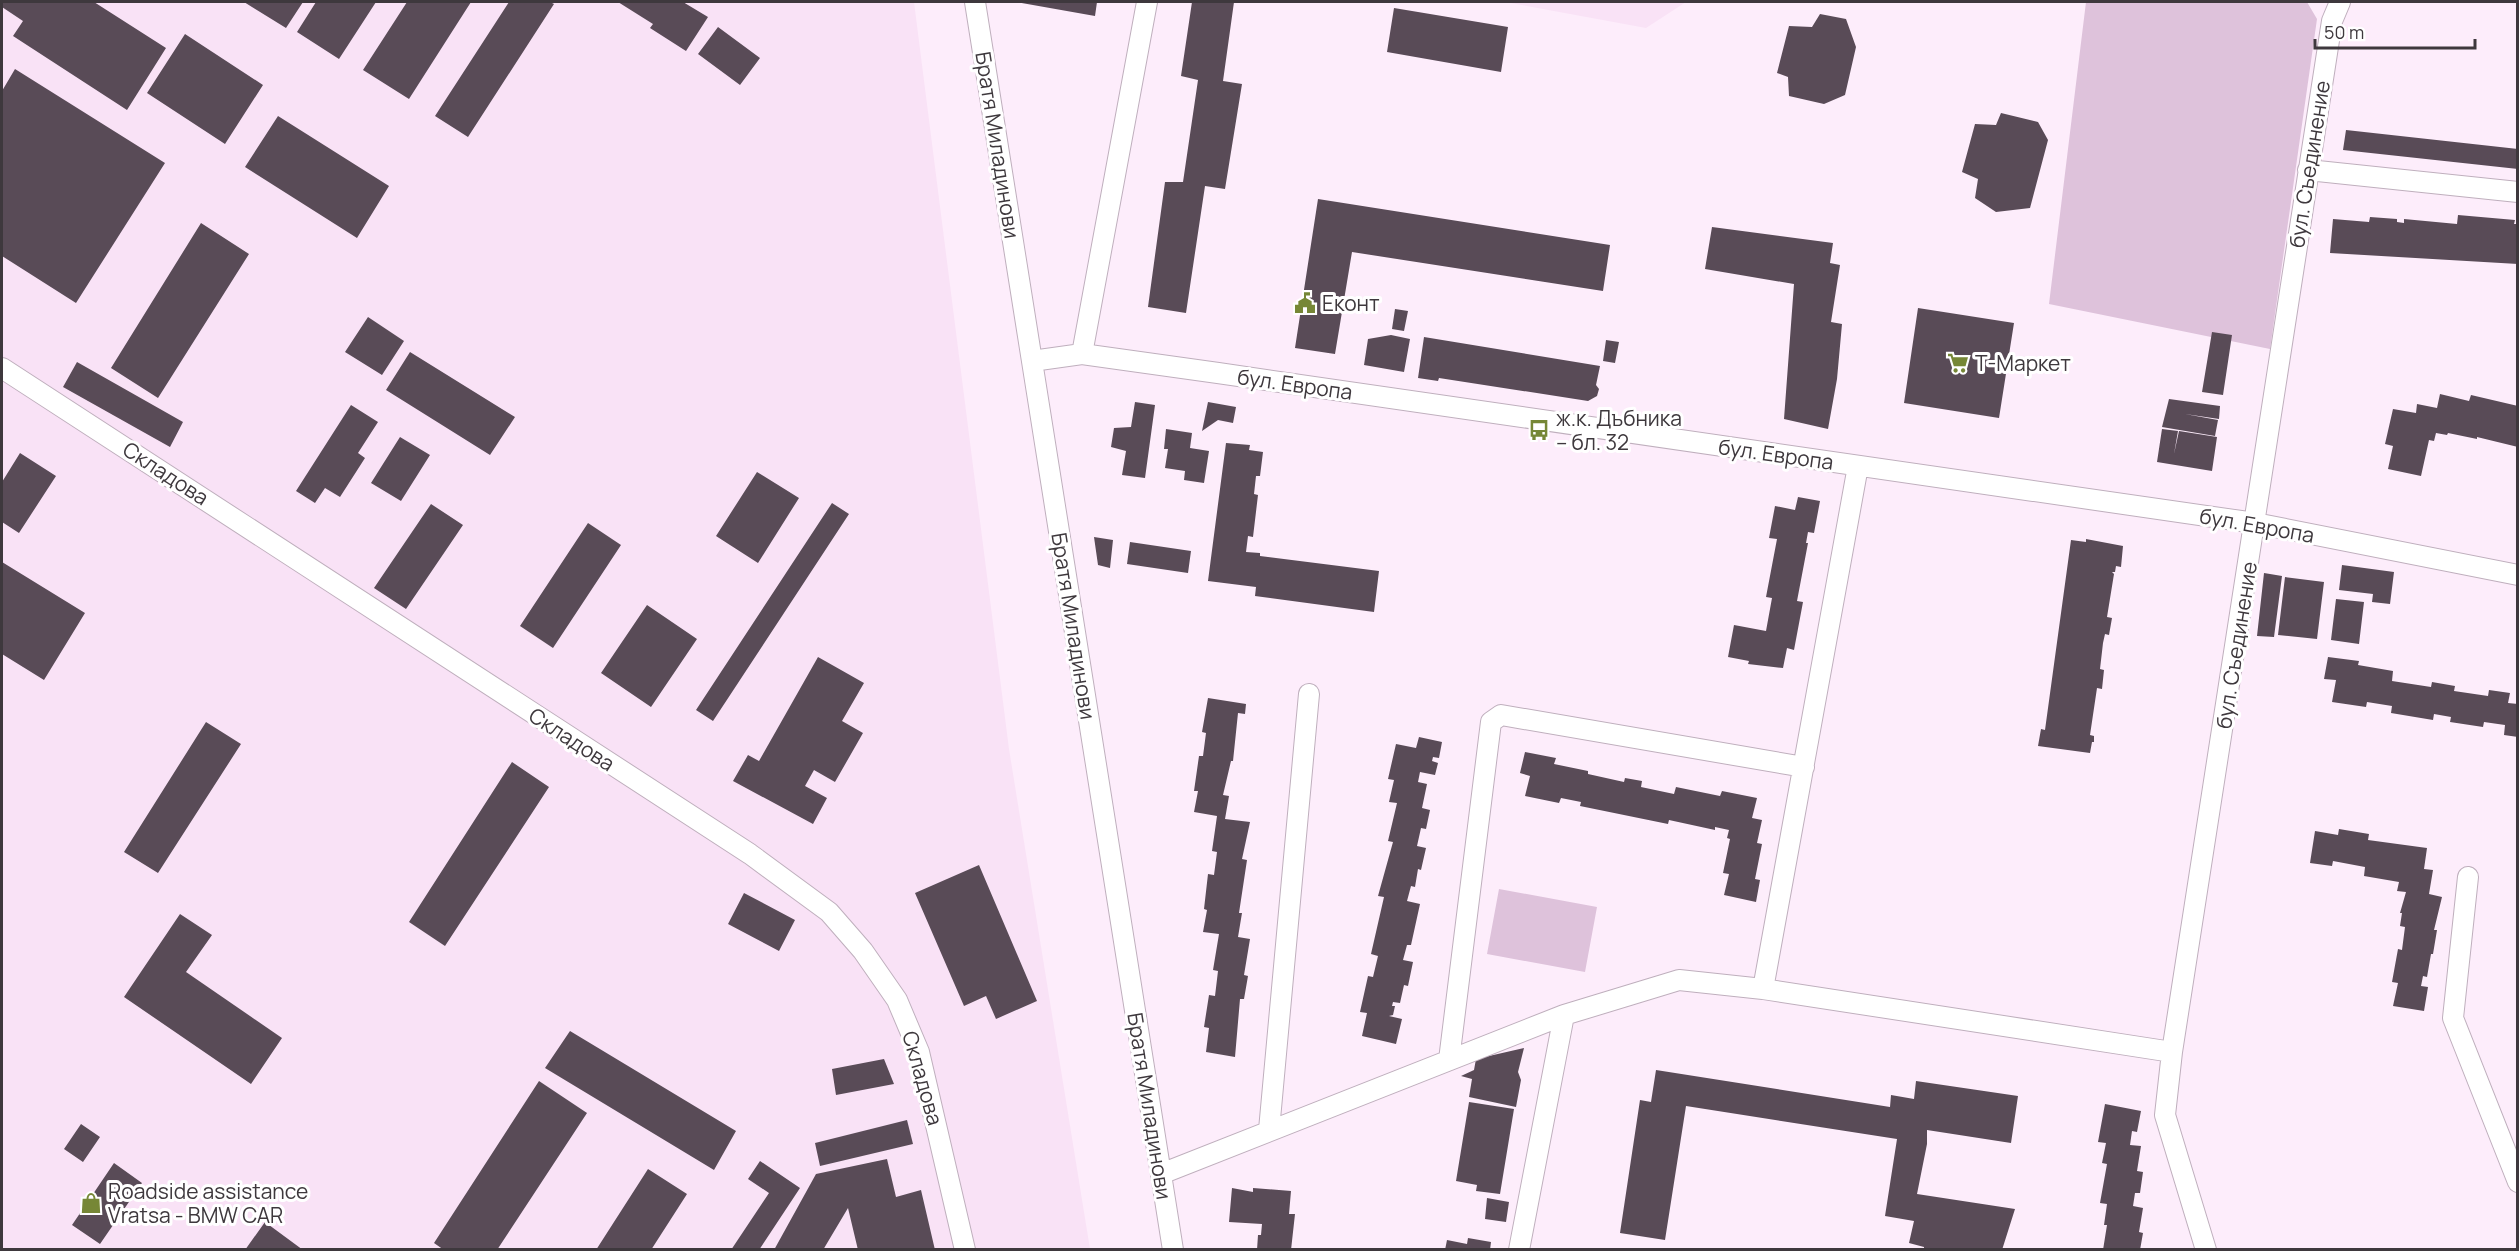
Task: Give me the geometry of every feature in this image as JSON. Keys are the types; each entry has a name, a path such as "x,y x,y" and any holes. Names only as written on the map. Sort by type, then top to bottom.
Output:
{"street":[{"name":"Братя Миладинови","path":"975,2 1173,1250"},
{"path":"1082,354 1147,2"},
{"name":"бул. Съединение","path":"2206,1250 2164,1114 2308,170 2332,21 2340,2"},
{"path":"2308,170 2517,192"},
{"name":"бул. Европа","path":"1032,361 1082,354 2255,523 2517,575"},
{"name":"Складова","path":"2,368 169,474 750,854 829,912 863,951 897,1000 920,1052 965,1250"},
{"path":"1763,989 1858,466"},
{"path":"1269,1130 1310,694"},
{"path":"1449,1060 1491,722 1501,715 1804,767"},
{"path":"2468,877 2453,1018 2517,1182"},
{"path":"1161,1174 1564,1015 1679,980 1763,989 2172,1052"},
{"path":"1519,1250 1564,1015"}],"shaded area":[{"path":"2,2 914,2 1009,749 1090,1249 2,1250"},
{"path":"1505,2 1686,2 1646,28"},
{"path":"2086,2 2307,2 2317,19 2270,349 2049,304"},
{"path":"1499,889 1597,907 1585,972 1487,954"}],"building":[{"path":"2,2 94,2 166,48 127,110 13,36 23,21 2,7"},
{"path":"244,2 303,2 286,28"},
{"path":"316,2 376,2 339,59 297,32"},
{"path":"407,2 471,2 409,99 363,70"},
{"path":"509,2 550,2 554,4 468,137 435,116"},
{"path":"618,2 683,2 708,17 686,51 650,28 653,24"},
{"path":"1016,2 1097,2 1095,16"},
{"path":"1192,2 1234,2 1223,81 1242,84 1225,189 1205,186 1186,313 1148,307 1165,182 1183,182 1198,80 1181,76"},
{"path":"1394,8 1508,27 1501,72 1387,52"},
{"path":"1820,14 1846,19 1856,47 1845,95 1824,104 1789,96 1788,77 1777,73 1789,26 1812,27"},
{"path":"718,27 760,58 740,85 698,54"},
{"path":"185,34 263,85 225,144 147,93"},
{"path":"15,69 165,163 76,303 2,256 2,91"},
{"path":"2001,113 2038,122 2048,140 2030,208 1996,212 1975,198 1978,179 1962,172 1975,124 1996,125"},
{"path":"278,116 389,186 357,238 245,167"},
{"path":"2346,130 2518,149 2518,169 2343,150"},
{"path":"1318,199 1610,245 1603,291 1352,252 1335,354 1295,348"},
{"path":"2458,215 2515,220 2514,224 2518,224 2518,264 2330,253 2333,219 2369,222 2370,217 2397,219 2397,222 2404,223 2404,219 2457,224"},
{"path":"201,223 249,254 158,398 111,368"},
{"path":"1712,227 1833,243 1830,263 1840,265 1831,322 1842,324 1837,379 1828,429 1784,419 1794,284 1705,269"},
{"name":"Т-Маркет","path":"1918,308 2014,323 1999,418 1904,403"},
{"path":"1395,309 1408,311 1404,331 1392,329"},
{"path":"368,317 404,341 382,375 345,352"},
{"path":"2212,332 2232,335 2223,395 2202,392"},
{"path":"1391,335 1410,339 1404,372 1364,365 1368,339"},
{"path":"1424,337 1600,366 1596,385 1599,389 1597,396 1588,401 1439,378 1438,381 1418,378"},
{"path":"1606,340 1619,342 1615,363 1603,361"},
{"path":"410,352 515,417 490,455 386,390"},
{"path":"77,362 183,422 170,447 63,387"},
{"path":"2440,394 2469,401 2471,395 2518,406 2518,447 2477,437 2477,439 2436,433 2434,441 2429,440 2421,476 2388,469 2393,446 2385,444 2393,409 2416,413 2417,404 2437,408"},
{"path":"2169,399 2220,406 2219,419 2185,414 2218,420 2215,436 2162,427"},
{"path":"1135,402 1155,405 1145,478 1122,475 1126,451 1111,447 1114,428 1131,427"},
{"path":"1208,402 1236,407 1233,423 1218,420 1202,431"},
{"path":"351,405 378,422 358,453 365,458 340,497 325,488 315,503 296,491"},
{"path":"1166,429 1192,433 1190,448 1209,451 1204,483 1184,480 1185,471 1165,468 1168,449 1164,449"},
{"path":"2162,429 2178,431 2174,454 2179,431 2217,437 2212,471 2157,462"},
{"path":"400,437 430,455 401,501 371,483"},
{"path":"1226,443 1250,445 1249,450 1263,452 1260,476 1256,476 1254,494 1258,495 1253,537 1248,536 1246,552 1260,553 1260,556 1379,571 1374,612 1255,596 1256,587 1208,581"},
{"path":"20,453 56,476 19,533 2,522 2,482"},
{"path":"757,472 799,498 758,563 716,536"},
{"path":"1798,497 1820,501 1814,533 1808,532 1806,543 1808,543 1797,601 1803,602 1794,650 1787,648 1783,668 1748,664 1749,661 1728,657 1734,625 1766,631 1772,598 1766,597 1777,539 1769,538 1775,506 1795,510"},
{"path":"832,503 849,514 713,721 696,710"},
{"path":"431,504 463,525 406,609 374,588"},
{"path":"588,523 621,545 553,648 520,626"},
{"path":"1094,537 1113,540 1110,568 1098,565"},
{"path":"2086,539 2123,546 2121,567 2116,566 2115,572 2112,572 2114,574 2107,617 2112,618 2109,635 2105,634 2103,643 2100,669 2104,670 2102,689 2097,688 2090,735 2094,736 2094,742 2092,742 2090,753 2038,746 2041,729 2045,730 2071,540 2086,542"},
{"path":"1130,542 1191,551 1188,573 1127,564"},
{"path":"2,562 85,613 44,680 2,654"},
{"path":"2342,565 2394,572 2390,604 2372,602 2373,594 2339,590"},
{"path":"2264,573 2282,576 2274,637 2257,636"},
{"path":"2285,577 2324,582 2317,639 2278,635"},
{"path":"2336,599 2364,602 2359,644 2331,640"},
{"path":"647,605 697,639 651,707 601,673"},
{"path":"818,657 864,683 842,721 863,733 835,782 814,770 805,786 827,798 813,824 733,781 748,755 759,761"},
{"path":"2328,657 2359,661 2358,665 2393,671 2392,681 2431,687 2432,682 2455,686 2454,691 2488,696 2489,690 2510,693 2508,703 2518,704 2518,737 2504,735 2505,725 2484,722 2483,727 2450,722 2451,717 2434,714 2433,720 2391,713 2392,706 2367,702 2366,707 2332,702 2336,680 2324,679"},
{"path":"1208,698 1246,704 1245,714 1238,713 1233,761 1231,761 1223,795 1229,796 1225,819 1250,822 1242,859 1247,860 1238,937 1250,939 1244,975 1248,976 1244,999 1240,999 1235,1057 1206,1052 1209,1028 1204,1027 1209,995 1215,996 1218,971 1213,970 1219,934 1203,932 1207,910 1204,909 1208,874 1214,875 1217,852 1212,851 1217,816 1194,812 1198,791 1194,791 1199,756 1203,756 1206,733 1202,732"},
{"path":"206,722 241,744 158,873 124,852"},
{"path":"1419,737 1442,742 1439,758 1433,757 1432,761 1438,763 1435,775 1420,772 1418,782 1427,784 1422,808 1430,810 1426,829 1421,828 1417,846 1426,848 1421,870 1418,869 1415,887 1411,886 1407,901 1420,904 1411,945 1407,945 1403,960 1413,962 1408,986 1404,985 1400,1003 1393,1002 1392,1006 1395,1006 1393,1015 1389,1016 1402,1019 1396,1044 1362,1036 1367,1013 1360,1012 1368,976 1373,977 1378,956 1371,954 1384,897 1378,896 1393,842 1388,841 1397,803 1389,802 1394,780 1388,779 1396,744 1416,748"},
{"path":"1525,752 1556,758 1554,764 1588,771 1588,774 1624,782 1625,778 1642,781 1641,787 1674,794 1676,787 1720,796 1722,791 1757,798 1752,818 1762,820 1757,843 1762,844 1755,879 1760,880 1756,902 1724,895 1729,874 1723,873 1730,839 1727,838 1729,830 1715,827 1715,830 1669,820 1668,824 1580,806 1581,802 1561,798 1559,803 1525,796 1530,776 1520,773"},
{"path":"512,762 549,787 445,946 409,922"},
{"path":"2339,829 2369,834 2368,840 2427,848 2424,869 2433,870 2429,894 2442,897 2434,930 2437,930 2433,954 2431,954 2427,977 2423,976 2421,986 2428,987 2424,1011 2393,1006 2398,983 2392,982 2398,949 2402,950 2405,927 2400,926 2402,913 2400,913 2406,892 2397,891 2399,882 2364,876 2365,867 2333,861 2332,866 2310,863 2315,831 2338,835"},
{"path":"979,865 1037,1001 996,1019 986,996 964,1006 915,893"},
{"path":"744,893 795,920 779,951 728,924"},
{"path":"180,914 212,935 186,972 282,1038 251,1084 124,997"},
{"path":"570,1031 736,1131 714,1170 545,1068"},
{"path":"1524,1048 1518,1072 1521,1080 1516,1107 1469,1097 1472,1079 1461,1076 1474,1070 1476,1059"},
{"path":"884,1059 894,1084 836,1095 832,1069"},
{"path":"1656,1070 1890,1107 1891,1095 1914,1099 1916,1081 2018,1096 2011,1143 1927,1130 1927,1144 1917,1194 2015,1209 2002,1250 1924,1250 1924,1247 1909,1243 1914,1221 1885,1216 1897,1139 1686,1106 1665,1240 1620,1233 1640,1100 1651,1102"},
{"path":"539,1081 587,1113 497,1250 444,1250 434,1243"},
{"path":"1469,1102 1514,1109 1500,1194 1476,1191 1477,1185 1456,1181"},
{"path":"2105,1104 2141,1111 2137,1132 2132,1131 2130,1145 2141,1146 2137,1171 2143,1172 2140,1193 2135,1193 2133,1206 2143,1208 2139,1232 2143,1233 2140,1250 2103,1250 2107,1225 2104,1225 2107,1204 2100,1203 2107,1164 2102,1163 2106,1143 2098,1142"},
{"path":"907,1120 913,1144 820,1166 815,1143"},
{"path":"81,1124 100,1137 83,1162 64,1149"},
{"path":"887,1159 896,1197 921,1190 935,1250 858,1250 848,1208 823,1250 774,1250 816,1174"},
{"path":"760,1161 800,1188 759,1250 731,1250 769,1193 748,1179"},
{"path":"114,1163 142,1183 100,1244 72,1225"},
{"path":"648,1169 687,1194 651,1250 596,1250"},
{"path":"1232,1188 1253,1192 1253,1188 1291,1191 1289,1214 1295,1214 1291,1250 1257,1250 1258,1235 1261,1235 1262,1224 1229,1222"},
{"path":"1487,1198 1509,1202 1506,1222 1485,1219"},
{"path":"265,1222 303,1250 245,1250"},
{"path":"1468,1238 1491,1242 1490,1250 1445,1250 1447,1240 1467,1244"}],"place":[{"name":"Еконт","path":"1305,303"},
{"name":"Т-Маркет","path":"1958,363"},
{"name":"ж.к. Дъбника – бл. 32","path":"1539,430"},
{"name":"Roadside assistance Vratsa - BMW CAR","path":"91,1203"}]}
